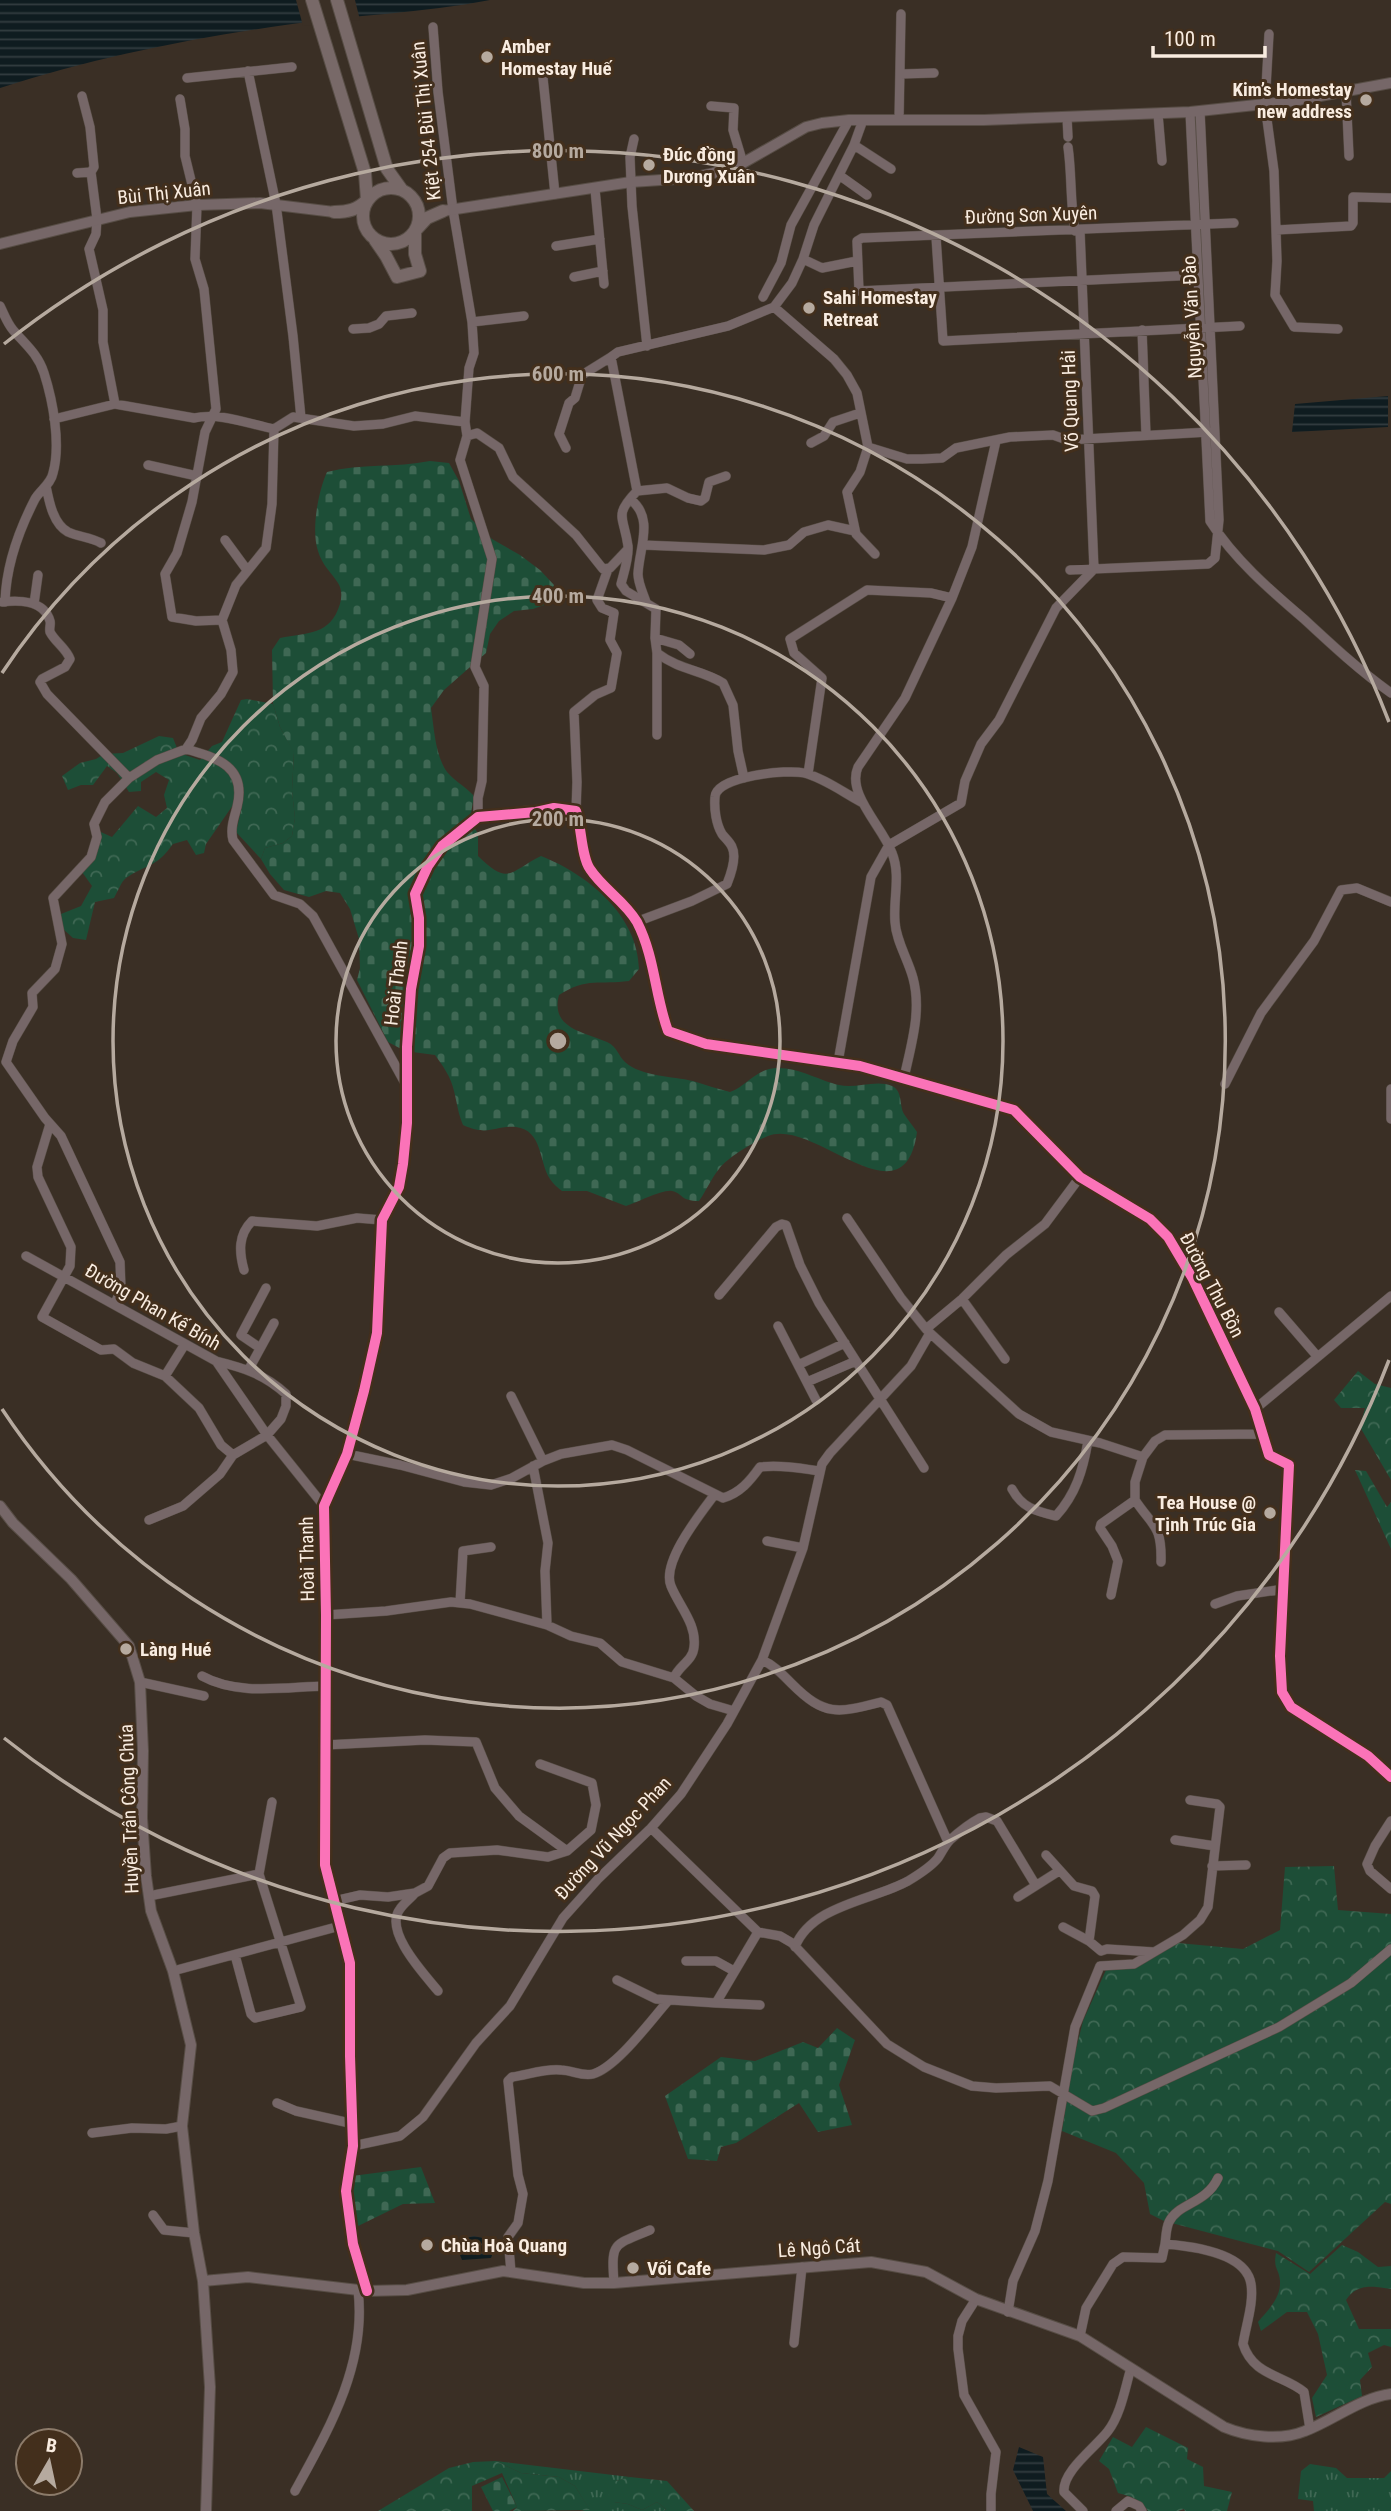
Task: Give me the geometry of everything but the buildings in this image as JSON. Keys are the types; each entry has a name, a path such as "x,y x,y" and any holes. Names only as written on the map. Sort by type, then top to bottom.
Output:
{"main road":[{"path":"306,0 365,173 367,200 362,217 371,237 392,245 409,238 427,218 448,211"},
{"path":"312,0 334,81"},
{"path":"337,0 363,75"},
{"path":"334,212 355,223 371,237 386,256 397,277 420,271 415,254 415,231 419,213 387,169 343,0"},
{"path":"334,212 349,212 383,189 406,193 426,205 448,211"}],"street":[{"path":"899,120 901,14"},
{"name":"Kiệt 254 Bùi Thị Xuân","path":"433,27 448,211 472,322 474,353 469,368 465,422 467,436 460,460 492,559 475,667 484,686 482,781 478,817"},
{"path":"1269,34 1265,105 1274,171 1275,295 1292,325 1304,329 1338,329"},
{"path":"187,78 292,67"},
{"path":"248,71 276,204 301,418"},
{"path":"901,74 934,74"},
{"path":"543,78 555,194"},
{"path":"448,211 631,182 691,178 715,173 743,163 806,127 849,120 984,120 1195,112 1265,105 1391,83"},
{"path":"1346,92 1349,156"},
{"path":"82,96 90,127 93,167 91,172 97,219 96,234 89,249 103,310 103,342 115,404"},
{"path":"180,99 185,129 185,156 197,205 195,259 204,289 216,409 205,432 192,502 177,553 165,574 171,615 174,619 222,620"},
{"path":"712,106 734,108 733,130 743,163"},
{"name":"Nguyễn Văn Đào","path":"1070,570 1208,564 1216,558 1218,534 1210,432 1195,112"},
{"path":"1158,114 1162,161"},
{"name":"Võ Quang Hải","path":"1067,117 1070,203 1077,231 1082,280 1094,569"},
{"path":"763,297 781,263 791,225 849,120"},
{"path":"566,448 559,434 582,375 618,352 728,326 775,307 792,283 814,225 854,145 863,120"},
{"path":"634,139 630,157 631,182 647,345"},
{"path":"854,145 891,169"},
{"path":"77,173 91,172"},
{"path":"839,175 867,195"},
{"path":"595,189 604,285"},
{"path":"1276,230 1351,226 1353,197 1391,198"},
{"name":"Bùi Thị Xuân","path":"0,244 130,212 197,205 276,204 334,212"},
{"name":"Đường Sơn Xuyên","path":"857,261 858,240 1234,223"},
{"name":"Nguyễn Văn Đào","path":"1200,225 1198,275 1205,327"},
{"path":"936,237 943,341 1240,326"},
{"path":"556,246 600,239"},
{"path":"803,259 822,268 857,261 859,291 1198,275"},
{"path":"573,277 603,271"},
{"path":"0,306 13,330 36,354 44,372 57,437 51,481 37,496 22,531 9,571 3,602 34,604 45,612 50,620 51,632 67,651 70,659 65,667 42,679 41,685 129,778"},
{"path":"775,307 834,359 847,374 857,393 868,447 860,472 848,492 855,531 875,554"},
{"path":"353,328 369,328 379,324 386,316 412,313"},
{"path":"472,322 524,316"},
{"path":"1142,330 1146,435"},
{"path":"611,357 633,495 644,522 638,574 646,602"},
{"path":"54,419 115,404 194,418 211,416 274,429 293,417 354,426 383,424 415,416 465,422"},
{"path":"811,443 824,436 833,422 860,412"},
{"path":"115,1304 121,1288 120,1262 61,1136 6,1062 13,1041 33,1007 33,993 55,969 62,944 53,898 91,857 97,837 94,824 105,802 129,778 157,761 186,749 201,718 221,694 233,672 231,650 222,620 236,585 264,552 267,544 272,504 274,429"},
{"path":"868,447 907,458 922,459 942,458 956,448 1010,437 1053,435 1067,440 1210,432"},
{"path":"467,436 477,433 499,448 513,477 576,535 603,569 608,569"},
{"path":"904,1078 917,1002 913,976 895,924 897,876 890,845 855,786 856,771 905,698 952,598 972,547 996,441"},
{"path":"148,466 197,476"},
{"path":"657,735 656,609 626,591 621,584 628,549 621,515 623,506 633,495 667,488 701,501 705,498 709,482 726,475"},
{"path":"46,486 52,510 62,527 69,533 101,543"},
{"path":"643,545 764,550 789,545 804,532 828,525 855,531"},
{"path":"1218,534 1262,582 1360,671 1391,693"},
{"path":"225,540 247,570"},
{"path":"628,549 608,569 597,600 602,608 614,613 610,640 617,653 611,688 574,712 576,811 588,866 610,893 627,908 636,922 692,901 727,884 732,867 733,848 718,827 715,795 719,788 744,778 792,771 808,774 864,804"},
{"path":"838,1062 872,877 890,845 961,803 965,782 981,744 999,720 1056,608 1094,569"},
{"path":"34,604 38,575"},
{"path":"808,774 822,678 794,653 790,639 867,590 932,593 952,598"},
{"path":"655,638 679,645 690,654"},
{"path":"657,653 676,666 705,674 723,683 733,705 744,778"},
{"path":"186,749 223,762 233,773 240,793 232,831 233,840 274,894 300,904 313,916 406,1086"},
{"path":"478,817 554,808 576,811"},
{"name":"Hoài Thanh","path":"295,2491 335,2416 347,2383 355,2356 363,2290 346,2191 354,2146 350,1963 325,1865 324,1506 347,1454 377,1333 383,1220 399,1187 407,1123 406,1086 411,989 419,946 419,918 415,894 428,866 442,846 478,817"},
{"path":"1225,1084 1261,1013 1314,941 1341,890 1357,888 1391,902"},
{"name":"Đường Thu Bồn","path":"636,922 654,967 660,1011 668,1031 706,1044 838,1062 1014,1110 1080,1177 1150,1219 1168,1237 1193,1279 1255,1409 1269,1455 1289,1465 1280,1656 1282,1692 1290,1707 1368,1756 1391,1777"},
{"path":"1391,1089 1391,1119"},
{"path":"50,1124 37,1167 38,1177 72,1247 69,1266 42,1317 101,1350 114,1349 133,1363 165,1376 199,1408 221,1445 233,1455"},
{"name":"Đường Vũ Ngọc Phan","path":"354,2146 400,2136 423,2117 476,2043 510,2006 563,1918 598,1879 651,1829 681,1794 734,1711 762,1660 803,1548 819,1471 830,1453 911,1366 928,1331 1006,1255 1045,1224 1080,1177"},
{"path":"244,1270 239,1250 244,1230 252,1221 317,1226 357,1218 383,1220"},
{"path":"847,1218 901,1298 928,1331 1019,1414 1051,1432 1143,1457"},
{"path":"719,1295 776,1227 786,1224 800,1265 814,1294 924,1468"},
{"name":"Đường Phan Kế Bính","path":"26,1256 216,1362 267,1435 324,1506"},
{"path":"260,1348 241,1335 266,1288"},
{"path":"1255,1409 1390,1298"},
{"path":"962,1299 1004,1359"},
{"path":"1279,1311 1317,1356"},
{"path":"249,1369 274,1323"},
{"path":"778,1326 816,1400"},
{"path":"798,1365 845,1343"},
{"path":"165,1376 185,1344"},
{"path":"807,1382 856,1361"},
{"path":"149,1520 183,1506 220,1474 233,1455 267,1435 281,1419 286,1406 286,1394 249,1369 216,1362"},
{"path":"511,1396 543,1461"},
{"path":"1161,1562 1160,1543 1153,1520 1135,1500 1135,1482 1143,1457 1154,1441 1165,1435 1263,1434"},
{"path":"1012,1489 1018,1500 1030,1509 1056,1516 1075,1491 1083,1469 1088,1441"},
{"path":"347,1454 464,1482 491,1485 562,1454 612,1445 723,1498 750,1481 760,1466 790,1466 819,1471"},
{"path":"533,1466 548,1543 545,1571 547,1625"},
{"path":"674,1678 691,1658 695,1639 682,1603 670,1584 669,1576 687,1535 715,1494"},
{"path":"1111,1595 1118,1561 1112,1546 1101,1533 1101,1524 1135,1500"},
{"name":"Huyền Trân Công Chúa","path":"0,1506 13,1523 71,1579 129,1646 140,1682 142,1818 151,1911 173,1971 191,2045 182,2126 194,2233 203,2281 210,2387 206,2511"},
{"path":"767,1541 803,1548"},
{"path":"460,1603 463,1551 491,1547"},
{"path":"1215,1604 1237,1596 1284,1590"},
{"path":"326,1615 460,1603 547,1625 571,1636 600,1643 622,1662 674,1678 710,1704 734,1711"},
{"path":"762,1660 784,1675 814,1705 844,1711 881,1702 887,1704 948,1842"},
{"path":"202,1676 223,1686 242,1688 325,1686"},
{"path":"140,1682 204,1696"},
{"path":"324,1745 476,1742 495,1788 519,1816 567,1851"},
{"path":"438,1991 411,1958 396,1926 399,1910 415,1893 428,1886 443,1858 450,1853 497,1850 548,1857 567,1851 591,1830 596,1805 592,1783 540,1764"},
{"path":"1100,1966 1134,1964 1183,1935 1200,1920 1208,1907 1220,1807 1217,1804 1190,1800"},
{"path":"234,1955 251,2014 255,2018 301,2007 259,1874 272,1801"},
{"path":"795,1947 801,1934 827,1915 848,1903 901,1884 922,1871 937,1859 948,1842 980,1818 994,1819 1002,1828 1035,1884"},
{"path":"1391,1821 1367,1864 1370,1871 1391,1889"},
{"path":"651,1829 758,1932 780,1936 795,1947 887,2044 924,2067 972,2086 1050,2086 1092,2111 1104,2108 1279,2027 1350,1983 1391,1949"},
{"path":"1175,1840 1214,1846"},
{"path":"1046,1855 1074,1886 1092,1891 1095,1896 1089,1941"},
{"path":"1212,1866 1246,1865"},
{"path":"1018,1896 1059,1871"},
{"path":"149,1896 259,1874"},
{"path":"334,1900 360,1895 387,1897 415,1893"},
{"path":"173,1971 340,1926"},
{"path":"1063,1927 1101,1951"},
{"path":"716,2003 758,1932"},
{"path":"1101,1951 1107,1949 1154,1952"},
{"path":"1008,2312 1013,2281 1038,2219 1055,2145 1075,2027 1100,1966 1101,1951"},
{"path":"686,1961 716,1961 734,1971"},
{"path":"617,1980 656,1999 760,2005"},
{"path":"511,2272 508,2238 521,2216 523,2194 518,2175 508,2081 512,2077 559,2069 580,2075 605,2069 668,2001"},
{"path":"277,2103 296,2111 354,2124"},
{"path":"92,2133 182,2126"},
{"path":"1080,2336 1086,2308 1113,2263 1123,2257 1162,2258 1169,2223 1174,2215 1206,2196 1218,2178"},
{"path":"153,2215 164,2230 194,2233"},
{"path":"614,2283 614,2250 617,2245 650,2230"},
{"path":"1165,2244 1213,2251 1232,2260 1245,2271 1251,2280 1252,2292 1243,2344 1245,2349 1255,2363 1277,2379 1304,2392 1310,2429"},
{"name":"Lê Ngô Cát","path":"203,2281 248,2277 363,2290 407,2290 477,2274 511,2272 584,2283 614,2283 871,2262 926,2272 1008,2312 1080,2336 1224,2427 1238,2433 1265,2437 1303,2432 1359,2404 1391,2394"},
{"path":"794,2343 802,2267"},
{"path":"976,2298 962,2321 958,2349 964,2395 996,2452 991,2511"},
{"path":"1083,2511 1064,2492 1063,2487 1077,2464 1109,2430 1131,2368"},
{"path":"1116,2511 1128,2501 1139,2506 1142,2511"}],"green space":[{"path":"430,461 449,463 459,481 471,519 492,539 540,570 554,585 547,604 514,611 499,621 490,634 486,653 444,690 431,708 435,740 445,769 474,796 470,819 478,834 478,856 496,871 503,873 515,871 541,856 558,864 592,885 620,914 630,931 639,969 629,981 586,984 559,995 558,1006 564,1022 571,1028 611,1044 625,1062 640,1071 693,1081 730,1092 761,1072 775,1068 793,1070 839,1085 879,1083 892,1086 899,1095 904,1114 917,1132 909,1159 895,1170 876,1170 787,1134 768,1136 728,1160 716,1173 699,1201 688,1200 676,1192 668,1191 626,1206 587,1191 562,1191 546,1172 539,1148 531,1134 516,1127 479,1130 463,1125 451,1081 435,1055 405,1051 388,1042 357,980 360,968 359,939 350,909 340,893 326,891 309,897 284,890 270,874 261,859 265,848 283,843 292,836 295,818 292,791 294,753 280,727 273,704 272,650 280,638 317,631 324,627 336,614 341,599 339,585 318,551 315,533 318,500 327,472"},
{"path":"241,700 273,704 280,727 294,752 292,791 295,818 292,836 283,843 265,848 261,859 236,832 242,806 233,805 206,844 204,853 196,855 187,840 173,844 156,862 126,878 114,898 95,902 86,940 73,938 62,928 61,914 81,906 92,886 82,872 96,858 94,829 112,837 138,806 156,817 167,808 164,795 169,780 156,772 141,782 141,791 129,792 117,773 107,766 93,785 81,785 68,790 62,776 80,763 104,754 123,753 159,736 173,738 179,753 200,760 212,746 222,742"},
{"path":"1358,1371 1375,1384 1391,1388 1391,1480 1360,1427 1365,1408 1341,1408 1334,1400"},
{"path":"1355,1470 1366,1471 1387,1507 1391,1502 1391,1549"},
{"path":"1334,1866 1338,1910 1391,1914 1391,2204 1385,2202 1309,2272 1278,2251 1164,2221 1150,2214 1144,2183 1116,2153 1062,2131 1073,2061 1083,2021 1106,1970 1134,1967 1178,1943 1243,1949 1280,1930 1285,1867"},
{"path":"837,2028 855,2040 839,2085 852,2125 818,2132 799,2103 736,2143 721,2147 717,2161 688,2159 665,2096 721,2057 755,2061 803,2042 818,2048"},
{"path":"421,2167 435,2203 403,2204 354,2228 348,2197 352,2176"},
{"path":"1342,2245 1358,2252 1378,2267 1391,2266 1391,2289 1360,2288 1346,2300 1359,2329 1391,2329 1391,2347 1384,2345 1368,2353 1372,2367 1360,2380 1362,2396 1316,2417 1312,2398 1327,2375 1318,2334 1307,2312 1287,2312 1261,2331 1258,2322 1273,2303 1280,2287 1275,2263 1276,2253 1310,2274"},
{"path":"1146,2427 1188,2448 1187,2459 1203,2467 1204,2486 1232,2492 1227,2511 1148,2511 1139,2501 1118,2493 1109,2469 1099,2461 1113,2437 1132,2447"},
{"path":"496,2461 630,2477 616,2481 614,2502 642,2510 657,2502 666,2509 664,2511 581,2511 589,2509 575,2486 559,2477 521,2473"},
{"path":"496,2461 521,2473 559,2477 575,2486 590,2510 513,2511 517,2507 502,2473 472,2486 472,2511 378,2511 449,2468 473,2462"},
{"path":"1310,2464 1336,2468 1347,2478 1384,2478 1391,2471 1391,2511 1314,2511 1313,2501 1298,2499 1301,2471"},
{"path":"502,2477 517,2507 509,2511 493,2511 481,2487"},
{"path":"630,2477 667,2481 694,2511 664,2511 666,2509 657,2502 642,2510 614,2502 605,2489 616,2481"}],"shaded area":[{"path":"0,0 490,0 213,37 105,59 0,88"},
{"path":"1388,396 1388,427 1292,432 1295,404"},
{"path":"474,2236 491,2240 494,2250 491,2258 462,2260 458,2250 459,2240"},
{"path":"1019,2447 1043,2457 1047,2494 1066,2511 1033,2511 1013,2470"}],"pier":[{"path":"296,0 355,0 360,20 303,26"}],"cycle path":[{"path":"367,2291 353,2244 346,2191 353,2146 350,1963 325,1865 324,1506 347,1454 364,1391 377,1333 382,1220 399,1187 403,1164 407,1123 407,1047 411,989 419,946 419,918 415,894 428,866 442,846 478,817 554,808 576,811 590,869 632,915 643,935 668,1031 706,1044 860,1066 1014,1110 1080,1177 1150,1219 1168,1237 1193,1279 1255,1409 1269,1455 1289,1465 1280,1656 1282,1692 1291,1707 1368,1756 1391,1777"}],"place":[{"name":"Amber Homestay Huế","path":"487,57"},
{"name":"Kim’s Homestay new address","path":"1366,100"},
{"name":"Đúc đồng Dương Xuân","path":"649,165"},
{"name":"Sahi Homestay Retreat","path":"809,308"},
{"name":"Tea House @ Tịnh Trúc Gia","path":"1270,1513"},
{"name":"Làng Hué","path":"126,1649"},
{"name":"Chùa Hoà Quang","path":"427,2245"},
{"name":"Vối Cafe","path":"633,2268"}]}
